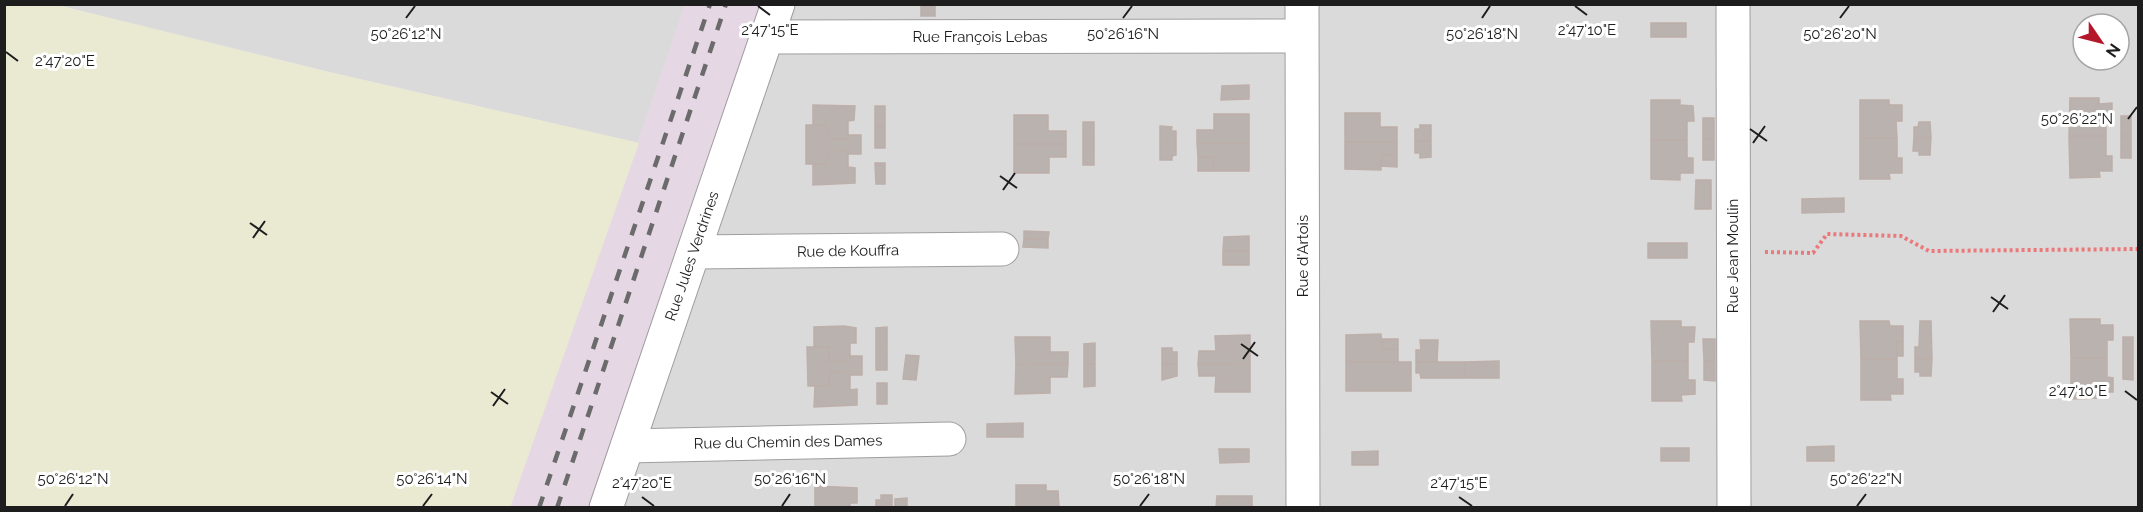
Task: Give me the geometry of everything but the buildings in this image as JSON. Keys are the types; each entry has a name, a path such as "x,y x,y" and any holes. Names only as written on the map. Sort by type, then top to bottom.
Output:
{"street":[{"name":"Rue Jules Verdrines","path":"606,507 778,4"},
{"name":"Rue Jean Moulin","path":"1732,4 1734,507"},
{"name":"Rue François Lebas","path":"767,37 1302,20"},
{"name":"Rue d'Artois","path":"1302,20 1303,507"},
{"name":"Rue de Kouffra","path":"694,252 1002,249"},
{"name":"Rue du Chemin des Dames","path":"627,446 949,439"}],"path":[{"path":"1733,252 1813,253 1827,234 1901,236 1929,251 2139,249"}],"shaded area":[{"path":"57,5 685,5 639,143 329,72"},
{"path":"685,5 760,5 590,507 510,508"},
{"path":"760,5 2138,5 2138,507 590,508"}],"green space":[{"path":"4,5 57,5 329,72 639,143 510,507 5,507"}],"railway":[{"path":"539,508 710,4"},
{"path":"557,508 726,4"}]}
